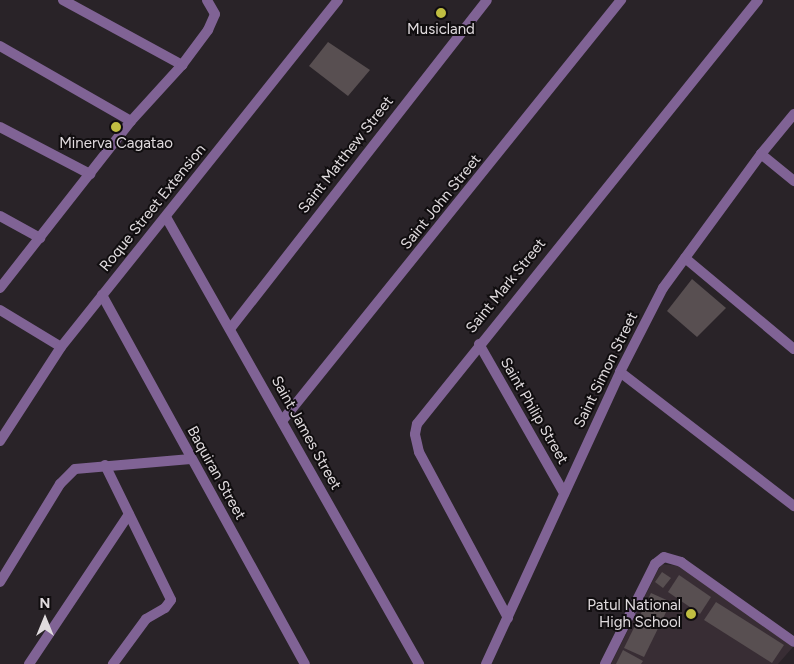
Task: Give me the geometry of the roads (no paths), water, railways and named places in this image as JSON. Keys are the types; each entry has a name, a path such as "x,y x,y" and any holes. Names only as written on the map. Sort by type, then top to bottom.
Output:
{"street":[{"path":"63,0 182,66"},
{"path":"0,288 131,121 182,66 213,21 213,7 207,0"},
{"name":"Roque Street Extension","path":"0,441 62,347 338,0"},
{"name":"Saint Matthew Street","path":"230,329 487,0"},
{"name":"Saint John Street","path":"282,422 622,0"},
{"name":"Saint Mark Street","path":"508,618 418,452 415,434 422,416 758,0"},
{"path":"0,46 131,121"},
{"name":"Saint Simon Street","path":"486,664 620,372 663,288 761,154 794,114"},
{"path":"0,127 90,174"},
{"path":"761,154 794,181"},
{"path":"0,216 40,238"},
{"name":"Saint James Street","path":"166,217 419,664"},
{"path":"685,258 794,348"},
{"name":"Baquiran Street","path":"102,295 305,664"},
{"path":"0,310 62,347"},
{"name":"Saint Philip Street","path":"479,344 564,492"},
{"path":"620,372 794,506"},
{"path":"0,582 68,475 83,466 191,459"},
{"path":"105,465 170,600 165,608 146,619 112,664"},
{"path":"30,664 128,514"},
{"path":"605,664 655,564 664,557 681,562 794,642"}],"place":[{"name":"Musicland","path":"441,13"},
{"name":"Minerva Cagatao","path":"116,127"},
{"name":"Patul National High School","path":"691,614"}]}
